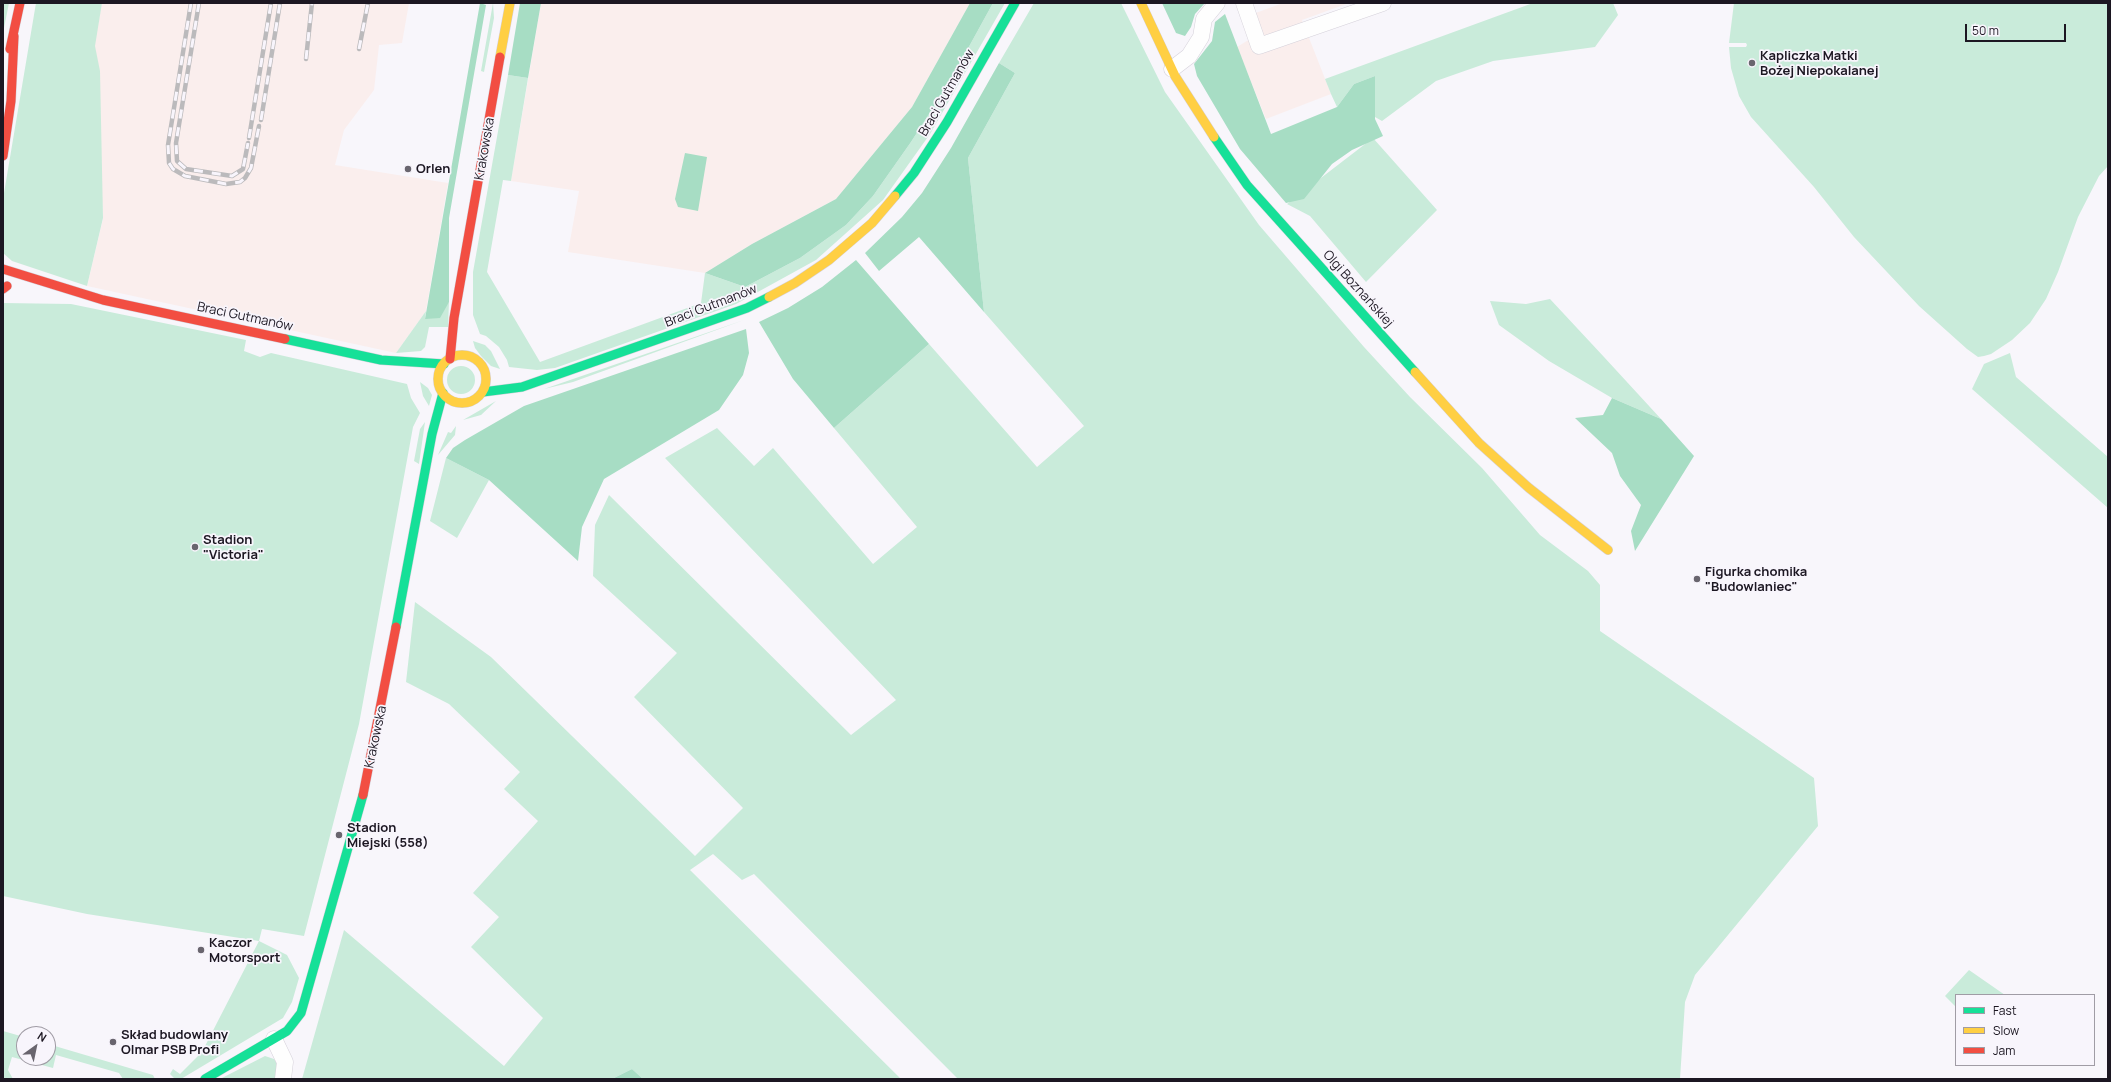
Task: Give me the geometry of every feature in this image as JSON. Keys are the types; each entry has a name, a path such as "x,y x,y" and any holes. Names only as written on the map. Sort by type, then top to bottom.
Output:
{"street":[{"path":"3,156 12,88 14,36 20,3"},
{"name":"Krakowska","path":"447,362 510,3"},
{"name":"Braci Gutmanów","path":"483,392 522,387 747,308 795,283 849,244 887,207 914,172 947,122 1014,3"},
{"name":"Olgi Boznańskiej","path":"1141,3 1172,69 1204,123 1248,185 1479,443 1529,488 1608,550"},
{"path":"1172,69 1189,56 1201,37 1204,19 1217,3"},
{"path":"1244,3 1259,46 1383,3"},
{"path":"3,69 14,36"},
{"name":"Braci Gutmanów","path":"3,269 103,300 381,360 447,362"},
{"name":"Krakowska","path":"459,295 465,318"},
{"name":"Braci Gutmanów","path":"58,296 103,300"},
{"path":"470,349 473,358 483,368 492,373"},
{"path":"464,403 452,401 438,386 440,370 447,362 462,356 473,358"},
{"name":"Braci Gutmanów","path":"381,360 407,372"},
{"path":"456,410 464,403 478,398 483,392 486,380 483,368"},
{"path":"523,376 542,380"},
{"name":"Krakowska","path":"274,1038 291,1028 301,1013 366,783 392,656 429,457 438,386"},
{"name":"Krakowska","path":"429,457 443,432"},
{"path":"205,1079 274,1038 285,1062 283,1079"}],"shaded area":[{"path":"102,3 409,3 402,43 379,45 374,90 344,130 335,165 448,183 426,311 396,353 87,286 103,219 94,46"},
{"path":"541,3 970,3 912,107 836,199 752,244 705,273 568,252 579,191 511,181"},
{"path":"1283,3 1349,3 1302,20 1331,94 1266,119 1237,47 1250,39 1242,18"}],"green space":[{"path":"3,3 9,3 3,33"},
{"path":"36,3 102,3 95,46 100,71 103,218 87,286 12,261 3,253 3,199"},
{"path":"480,3 486,5 449,218 449,302 440,318 425,319"},
{"path":"493,3 494,18 484,72 481,71"},
{"path":"520,3 541,3 528,78 508,75"},
{"path":"970,3 993,3 949,83 911,142 873,196 846,225 800,258 745,287 705,273 752,244 836,199 912,107"},
{"path":"993,3 1005,3 930,134 883,200 816,260 736,304 555,368 537,370 509,367 507,360 499,347 486,336 480,334 473,315 473,272 508,75 528,78 511,181 503,180 487,272 540,362 701,303 705,273 745,287 800,258 846,225 873,196 911,142 949,83"},
{"path":"1034,3 1121,3 1165,92 1259,225 1364,347 1410,397 1482,468 1540,535 1588,571 1600,585 1600,631 1814,778 1818,826 1695,975 1685,1002 1680,1079 958,1079 754,874 742,880 713,854 690,870 901,1079 643,1079 632,1069 612,1079 302,1079 344,930 504,1066 543,1018 471,947 499,917 473,893 538,821 504,789 520,772 449,704 406,682 415,602 491,657 695,856 743,808 634,697 677,653 593,576 595,525 609,495 851,735 896,700 665,458 717,428 754,466 773,448 873,564 917,527 834,428 929,344 1037,467 1084,426 984,312 968,158 1015,73 999,63"},
{"path":"1162,3 1205,3 1195,14 1191,27 1185,36 1176,33"},
{"path":"1533,3 1613,3 1618,15 1595,47 1493,61 1436,81 1382,121 1375,117 1375,76 1354,84 1337,107 1325,79"},
{"path":"1734,3 2108,3 2108,166 2099,176 2078,217 2058,272 2046,299 2030,323 2012,340 1991,354 1984,356 1978,357 1967,349 1919,306 1854,237 1814,187 1751,117 1739,96 1731,68 1729,47 1746,47 1747,45 1746,43 1729,43"},
{"path":"1225,14 1271,134 1337,107 1354,84 1375,76 1375,119 1383,136 1352,150 1332,164 1304,199 1286,203 1240,149 1197,76 1194,64 1212,41 1215,22"},
{"path":"999,63 1015,73 968,158 984,312 919,237 879,271 865,253 902,217 922,193 951,148"},
{"path":"1373,138 1437,210 1366,282 1310,216 1287,204"},
{"path":"685,153 707,157 698,211 678,207 675,199"},
{"path":"856,260 929,344 834,428 793,379 759,322 788,308 822,287"},
{"path":"1550,299 1661,419 1612,398 1549,361 1499,325 1490,301 1526,304"},
{"path":"449,302 448,327 429,327 425,347 421,351 396,353 426,311 425,319"},
{"name":"Stadion \"Victoria\"","path":"3,303 71,304 246,340 244,351 260,357 271,353 407,384 411,398 420,413 413,427 359,724 304,936 262,929 259,941 87,914 3,896"},
{"path":"744,320 573,382 544,389"},
{"path":"746,329 749,353 743,375 719,410 604,479 582,527 578,561 489,480 446,458 453,448 465,440 524,406"},
{"path":"473,341 485,345 491,351 500,369 491,366 481,356 475,348"},
{"path":"2010,353 2016,377 2108,457 2108,508 1972,389 1984,364"},
{"path":"461,366 471,370 475,380 471,390 461,394 451,390 447,380 451,370"},
{"path":"420,382 428,388 432,395 429,406 423,396"},
{"path":"1612,398 1661,419 1694,456 1635,551 1631,531 1641,505 1620,476 1612,453 1575,418 1603,415"},
{"path":"496,401 481,415 463,420"},
{"path":"425,422 419,464 414,461 420,429"},
{"path":"456,426 455,435 438,455 448,432 451,433"},
{"path":"446,458 489,480 457,538 430,521"},
{"path":"259,941 287,955 299,978 292,1002 283,1018 181,1079 175,1079 170,1074 173,1069 180,1074 202,1052"},
{"path":"1969,970 2004,994 1955,994 1955,1006 1945,996"},
{"path":"3,1031 16,1035 16,1058 12,1057 8,1070 13,1079 3,1079"},
{"path":"56,1046 153,1075 155,1079 123,1079 119,1073 56,1055"},
{"path":"265,1056 274,1059 278,1065 276,1079 220,1079"},
{"path":"632,1069 643,1079 612,1079"}],"railway":[{"path":"191,3 168,145 169,163 173,169 185,176 226,184 240,182 245,178 251,168 259,126"},
{"path":"199,3 176,143 177,161 186,169 232,176 243,169 248,143"},
{"path":"249,138 271,3"},
{"path":"261,120 280,3"},
{"path":"306,59 312,3"},
{"path":"359,49 368,3"}],"traffic: fast":[{"path":"895,196 914,173 947,122 1015,3"},
{"path":"1214,137 1247,185 1415,372"},
{"path":"483,392 522,387 747,308 769,297"},
{"path":"285,339 381,360 444,364"},
{"path":"396,627 432,434 443,393"},
{"path":"205,1079 287,1031 301,1013 363,795"}],"traffic: slow":[{"path":"500,57 510,3"},
{"path":"1141,3 1175,76 1214,137"},
{"path":"769,297 795,283 829,260 872,223 895,196"},
{"path":"462,355 471,357 479,362 484,370 486,379 484,388 479,396 471,401 462,403 453,401 445,396 440,388 438,379 440,370 445,362 453,357 462,355"},
{"path":"1415,372 1479,443 1529,488 1608,550"}],"traffic: jam":[{"path":"10,49 20,3"},
{"path":"3,156 11,101 14,36"},
{"path":"450,359 454,318 500,57"},
{"path":"3,269 103,300 285,339"},
{"path":"3,289 7,286"},
{"path":"363,795 396,627"}],"place":[{"name":"Kapliczka Matki Bożej Niepokalanej","path":"1752,63"},
{"name":"Orlen","path":"408,169"},
{"name":"Stadion \"Victoria\"","path":"195,547"},
{"name":"Figurka chomika \"Budowlaniec\"","path":"1697,579"},
{"name":"Stadion Miejski (558)","path":"339,835"},
{"name":"Kaczor Motorsport","path":"201,950"},
{"name":"Skład budowlany Olmar PSB Profi","path":"113,1042"}]}
